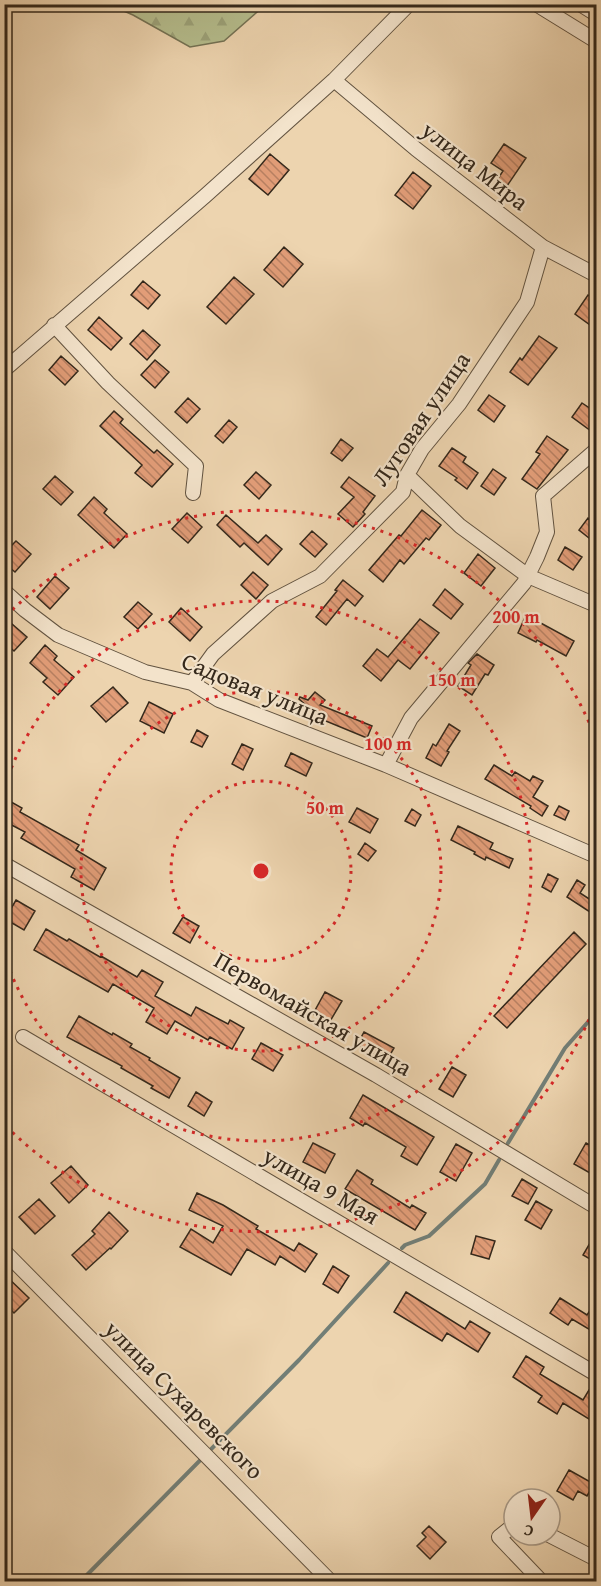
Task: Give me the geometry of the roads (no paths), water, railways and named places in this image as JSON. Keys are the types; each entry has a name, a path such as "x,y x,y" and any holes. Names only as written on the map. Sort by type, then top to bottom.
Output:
{"street":[{"path":"4,370 205,196 334,80 409,4"},
{"path":"536,4 597,41"},
{"path":"580,4 597,14"},
{"name":"улица Мира","path":"334,80 416,149 543,248 597,275"},
{"name":"Луговая улица","path":"192,683 213,654 272,601 320,576 403,492 407,475 422,449 459,404 527,302 543,248"},
{"path":"54,325 108,383 196,466 193,493"},
{"path":"386,765 411,718 524,583 537,557 546,531 543,496 597,450"},
{"path":"407,475 460,526 528,576 597,605"},
{"name":"Садовая улица","path":"4,591 58,635 145,672 192,683 219,700 386,765 597,856"},
{"name":"Первомайская улица","path":"4,864 365,1069 597,1207"},
{"name":"улица 9 Мая","path":"22,1037 597,1374"},
{"name":"улица Сухаревского","path":"4,1251 331,1581"},
{"path":"562,1542 597,1559"},
{"path":"509,1547 542,1581"}],"waterway":[{"path":"508,1143 565,1048 596,1013"},
{"path":"402,1248 429,1236 485,1184 499,1160"},
{"path":"80,1582 299,1360 388,1263"}]}
